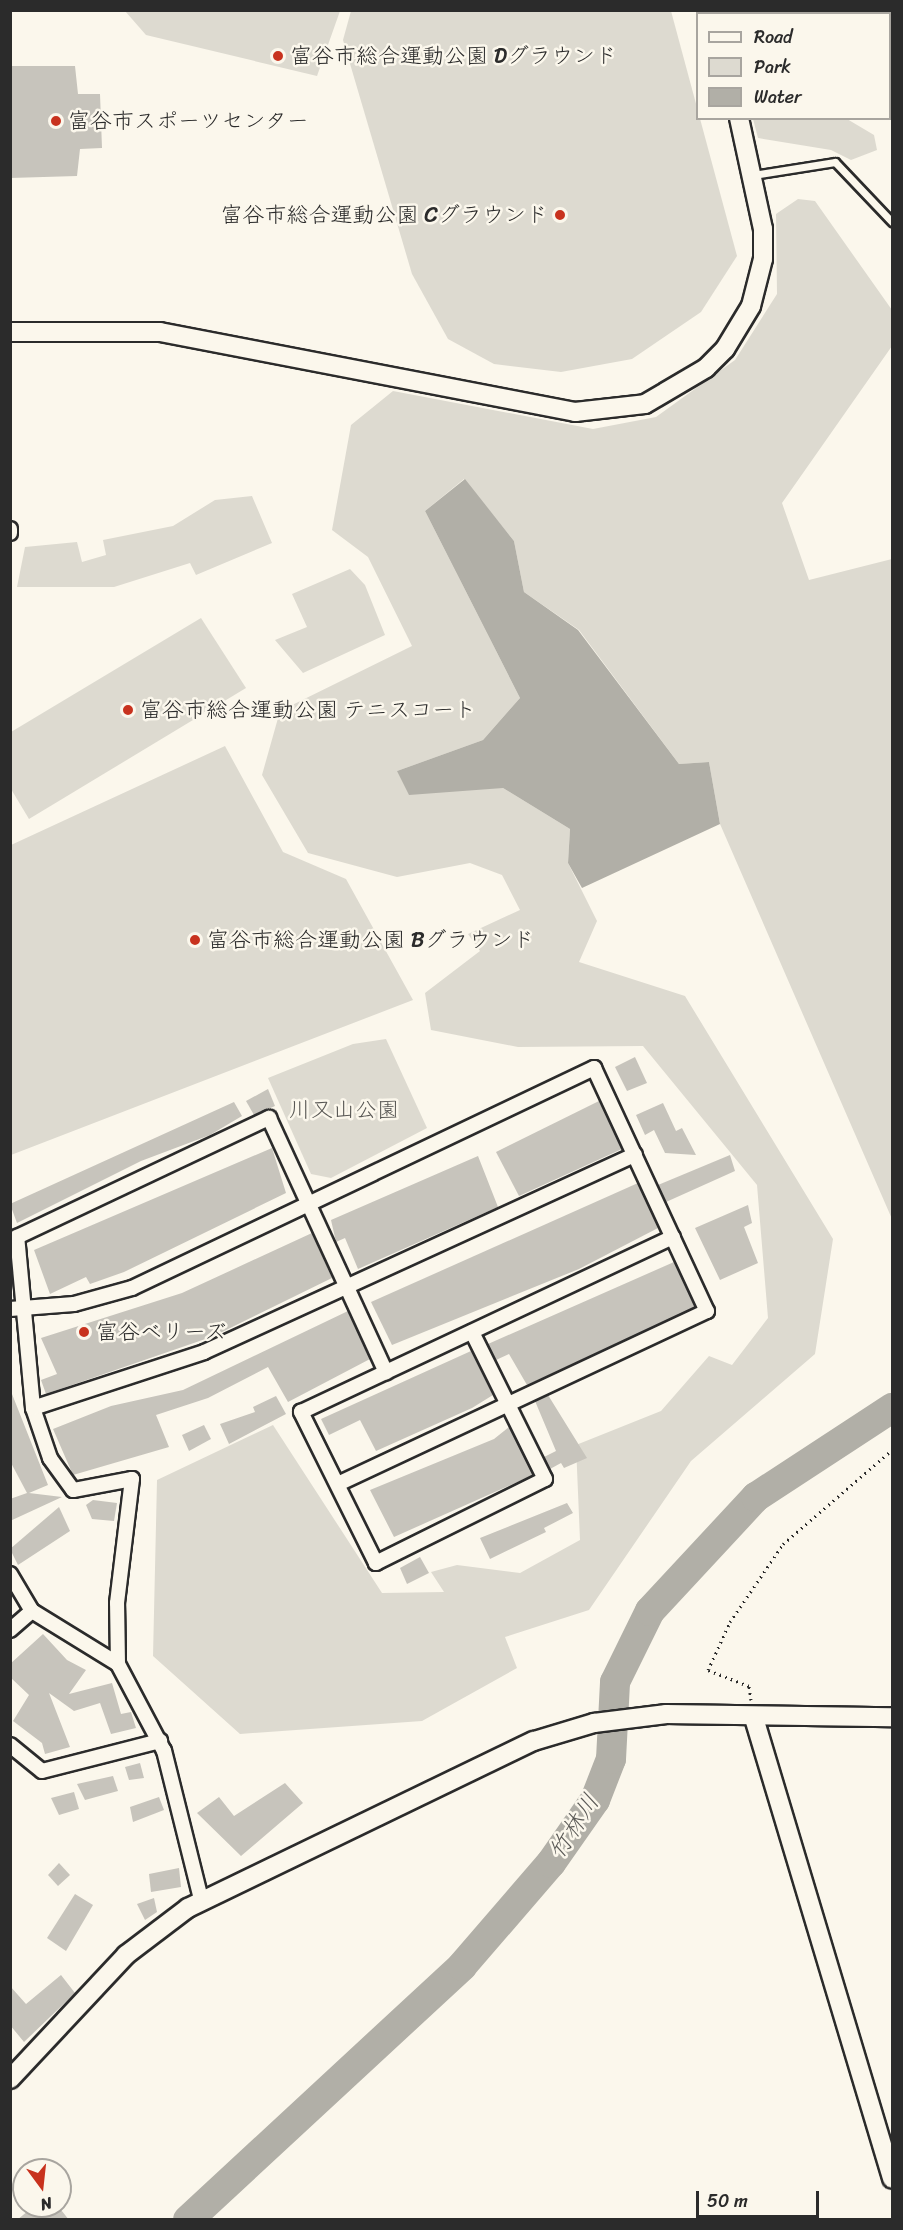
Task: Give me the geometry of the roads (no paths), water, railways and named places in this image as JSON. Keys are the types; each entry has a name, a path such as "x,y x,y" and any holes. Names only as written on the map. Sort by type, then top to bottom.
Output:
{"street":[{"path":"10,332 160,332 575,412 615,411 681,386 725,349 739,329 762,259 753,175 739,120"},
{"path":"17,1308 74,1304 132,1288 308,1200 594,1068 707,1311 337,1484"},
{"path":"201,1899 160,1741 118,1664 117,1603 132,1479 74,1490 50,1458 33,1408 17,1308 17,1237 269,1118 386,1372"},
{"path":"33,1408 151,1374 635,1155"},
{"path":"472,1332 545,1479 376,1563 301,1412 673,1237"},
{"path":"10,1574 32,1611 118,1664"},
{"path":"10,1630 32,1611"},
{"path":"10,2079 126,1955 201,1899 385,1817 534,1741 594,1723 639,1716 892,1717"},
{"path":"754,1718 892,2179"},
{"path":"10,1745 42,1771 160,1741"}],"lane":[{"path":"753,175 835,162 892,222"}],"water":[{"path":"465,479 514,541 524,592 578,630 679,764 709,762 720,824 582,888 568,863 570,829 503,788 409,795 397,771 483,740 520,698 425,511"}],"waterway":[{"name":"竹林川","path":"188,2220 462,1966 551,1863 595,1800 611,1759 615,1682 650,1611 756,1497 892,1408"}],"place":[{"name":"富谷市総合運動公園 Dグラウンド","path":"278,56"},
{"name":"富谷市スポーツセンター","path":"56,121"},
{"name":"富谷市総合運動公園 Cグラウンド","path":"560,215"},
{"name":"富谷市総合運動公園 テニスコート","path":"128,710"},
{"name":"富谷市総合運動公園 Bグラウンド","path":"195,940"},
{"name":"富谷ベリーズ","path":"84,1332"}],"park label":[{"name":"川又山公園","path":"344,1110"}]}
